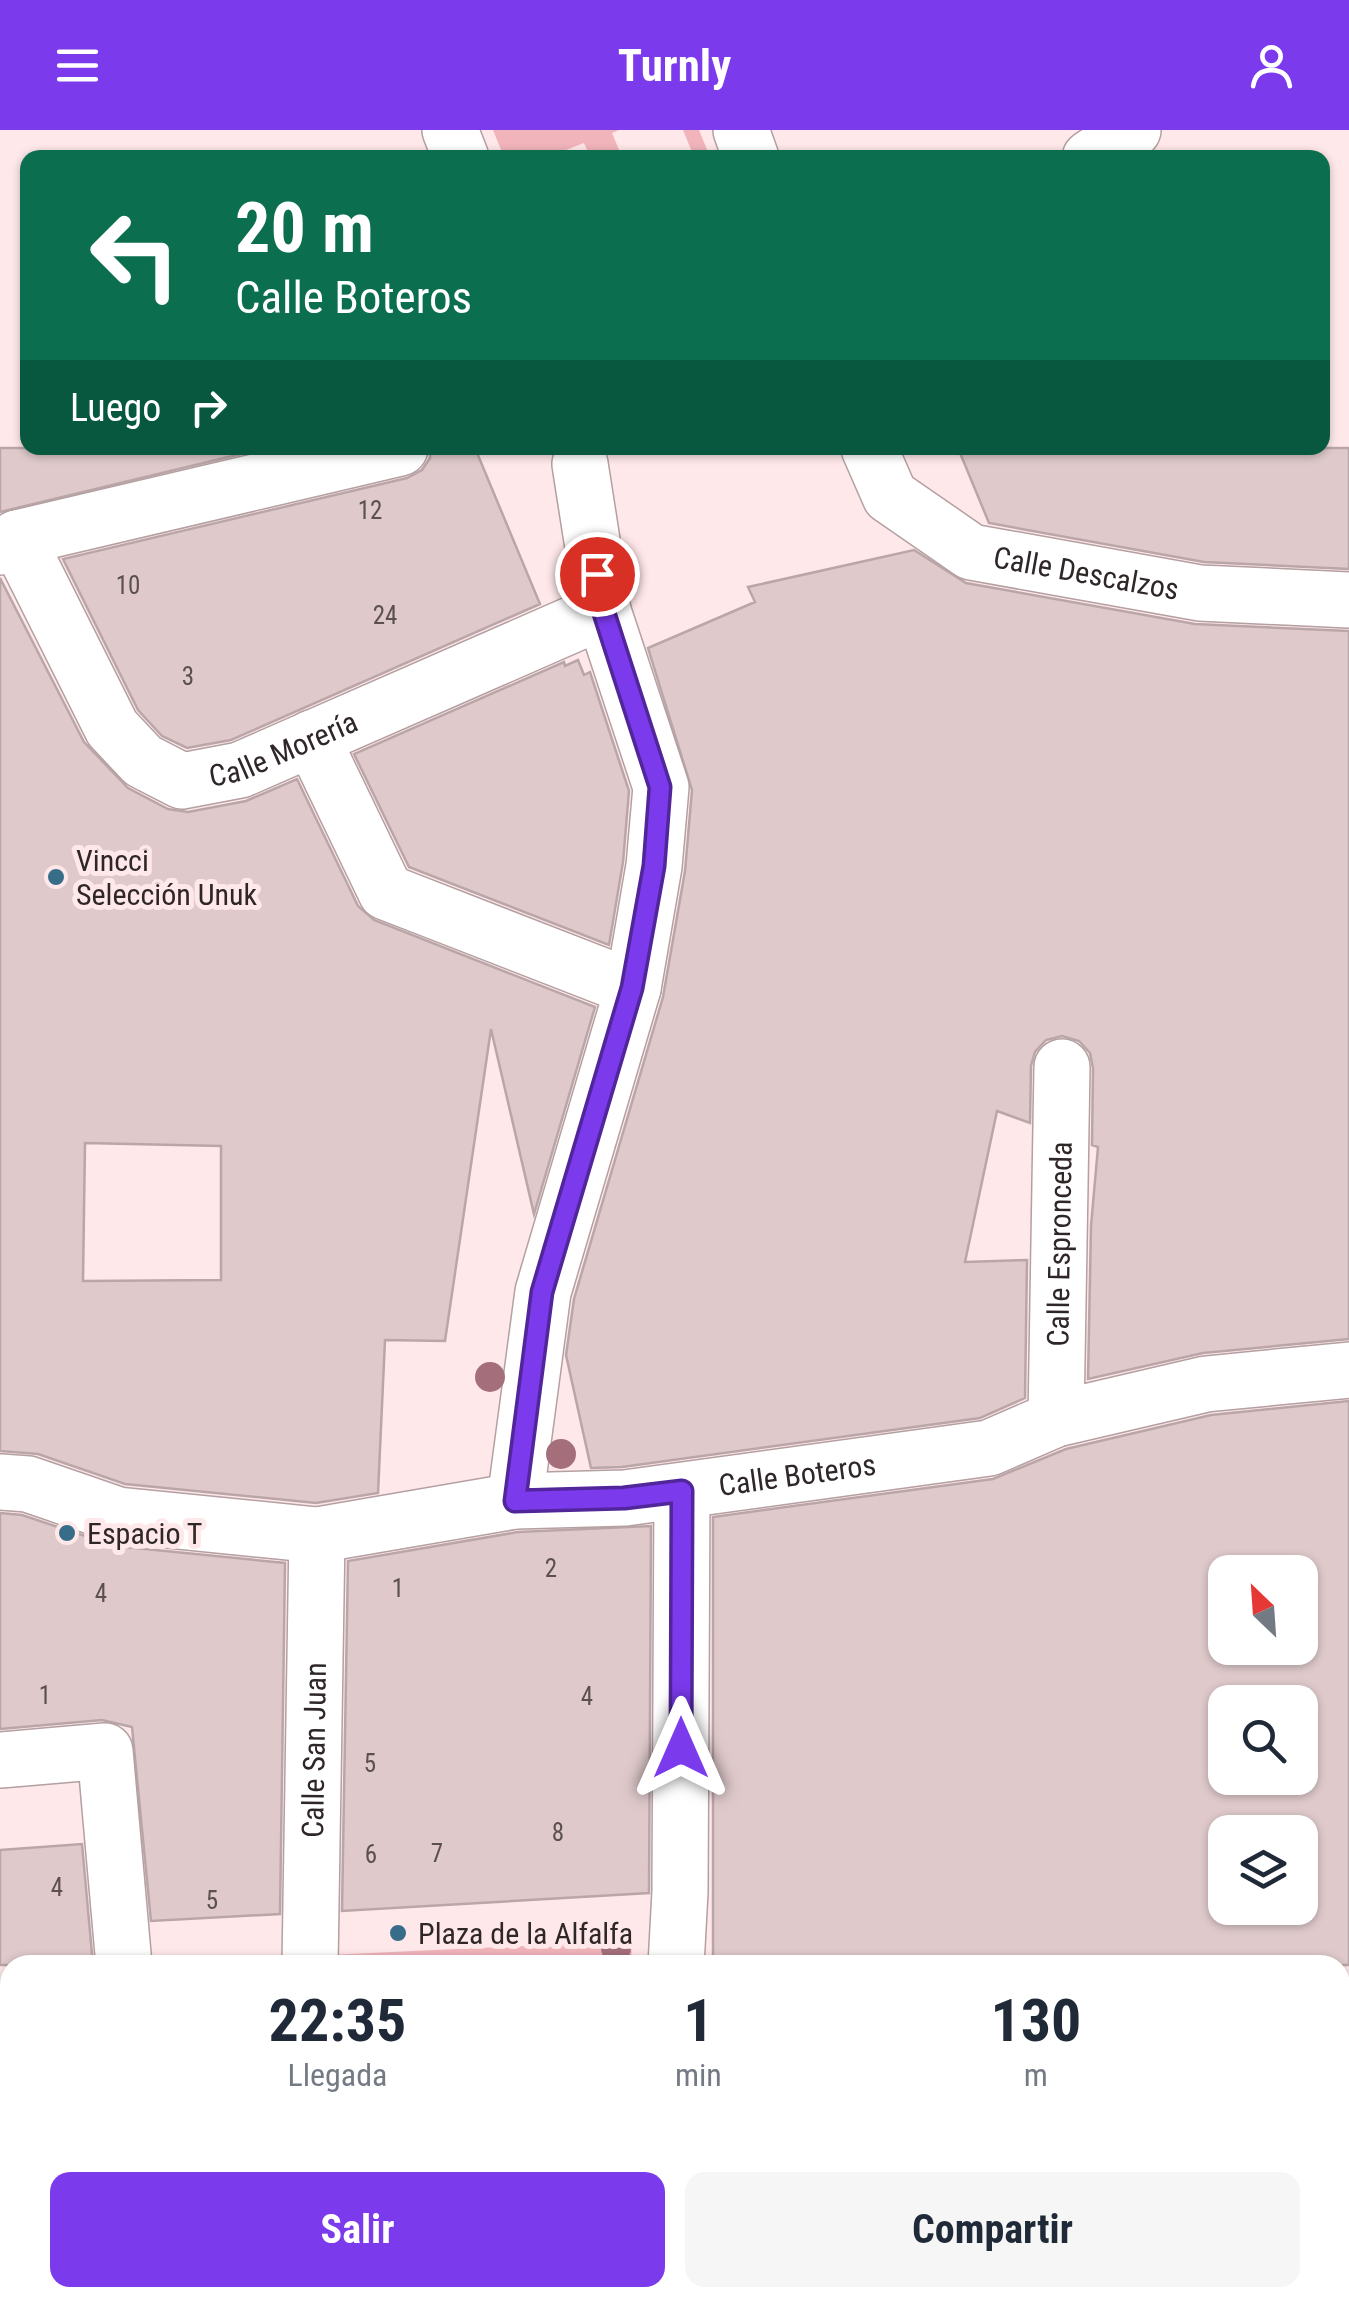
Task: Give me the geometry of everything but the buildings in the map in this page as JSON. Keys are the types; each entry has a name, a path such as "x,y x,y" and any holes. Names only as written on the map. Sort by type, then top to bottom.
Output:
{"street":[{"path":"1103,150 1134,130"},
{"path":"8,542 371,455"},
{"path":"515,1501 542,1292 632,988 654,866 660,787 603,610 592,455"},
{"name":"Calle Descalzos","path":"872,455 890,496 971,552 1200,593 1349,600"},
{"name":"Calle Morería","path":"8,542 112,728 143,762 182,781 240,770 603,610"},
{"path":"312,738 386,892 632,988"},
{"name":"Calle Espronceda","path":"1056,1419 1062,1067"},
{"name":"Calle Boteros","path":"0,1482 28,1484 118,1515 317,1535 515,1501 624,1498 989,1448 1056,1419 1206,1384 1349,1370"},
{"path":"677,1955 682,1491"},
{"name":"Calle San Juan","path":"310,1955 317,1535"},
{"path":"0,1760 105,1751 123,1955"}],"shaded area":[{"path":"493,130 619,130 612,133 619,150 587,150 584,143 566,150 501,150"},
{"path":"683,130 699,130 707,150 691,150"},
{"path":"631,1941 632,1955 328,1955"}],"place":[{"name":"Vincci Selección Unuk","path":"56,877"},
{"name":"Espacio T","path":"67,1533"},
{"name":"Plaza de la Alfalfa","path":"398,1933"}],"route":[{"path":"597,574 603,610 660,787 654,866 632,988 542,1292 515,1501 624,1498 682,1491 681,1748"}]}
